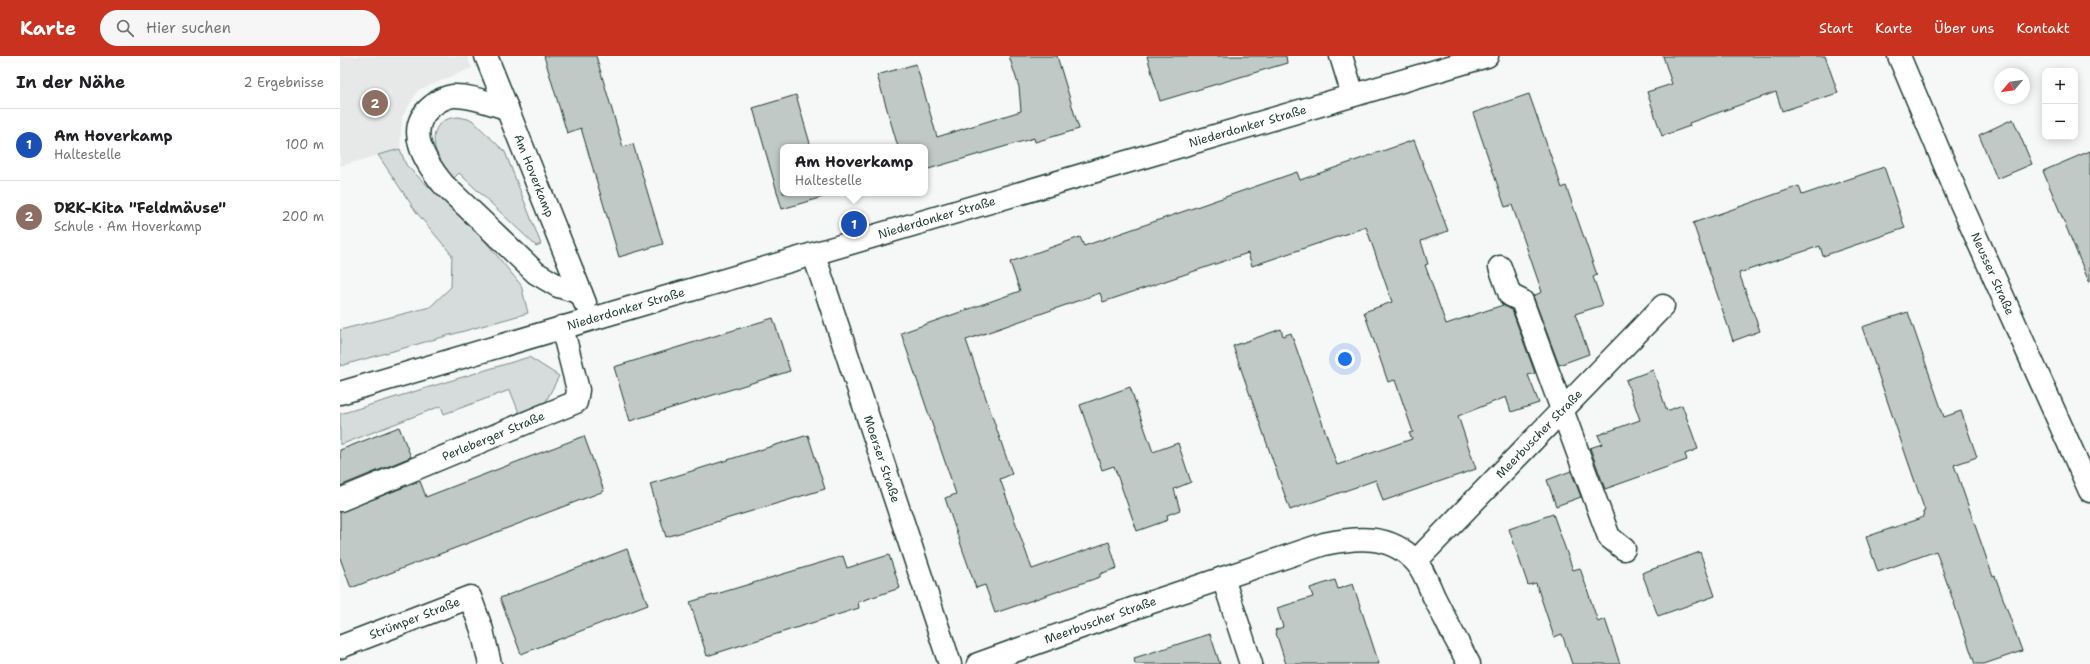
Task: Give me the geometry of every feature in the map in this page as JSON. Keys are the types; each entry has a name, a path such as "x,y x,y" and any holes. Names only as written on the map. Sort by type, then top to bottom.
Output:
{"street":[{"name":"Am Hoverkamp","path":"486,56 591,319"},
{"path":"1341,56 1353,95"},
{"name":"Niederdonker Straße","path":"340,393 1488,56"},
{"name":"Neusser Straße","path":"1898,56 1960,201 2090,491"},
{"path":"507,108 462,97 444,98 429,108 422,118 418,139 420,149 430,168 443,184 536,273 558,286 581,293"},
{"name":"Moerser Straße","path":"814,255 950,664"},
{"path":"1500,267 1510,295 1522,301 1609,537 1624,549"},
{"name":"Meerbuscher Straße","path":"1416,562 1663,306"},
{"name":"Perleberger Straße","path":"340,500 576,402 578,390 562,327"},
{"name":"Meerbuscher Straße","path":"978,664 1324,544 1350,538 1368,538 1382,541 1398,548 1416,562 1468,664"},
{"path":"1223,578 1251,664"},
{"name":"Strümper Straße","path":"340,647 470,597 482,630 490,664"}],"shaded area":[{"path":"340,56 467,56 472,68 418,90 402,117 400,149 340,166"},
{"path":"459,117 472,120 505,152 541,244 536,246 459,173 453,179 440,162 434,142 435,132 439,125 447,119"},
{"path":"400,149 406,165 485,241 521,285 528,313 340,366 340,330 430,307 451,287 452,255 417,213 378,155"},
{"path":"529,357 559,376 544,405 520,415 510,390 444,414 441,406 340,445 340,414"}],"building":[{"path":"544,56 596,56 623,147 633,144 663,244 619,257 581,128 567,133"},
{"path":"1009,56 1057,56 1079,129 1035,142 1034,138 928,169 928,144 897,144 877,75 916,64 937,137 1021,111 1019,87"},
{"path":"1147,56 1286,56 1287,63 1160,101"},
{"path":"1663,56 1825,56 1838,93 1782,111 1776,92 1689,123 1690,126 1662,136 1647,92 1672,84"},
{"path":"1529,94 1562,188 1566,186 1597,275 1593,277 1603,305 1575,314 1589,354 1559,365 1533,296 1542,292 1512,205 1505,207 1473,113"},
{"path":"796,95 810,144 780,144 780,196 826,196 782,209 753,108"},
{"path":"2013,119 2032,164 1997,179 1979,135"},
{"path":"1414,140 1448,231 1421,241 1428,264 1425,265 1446,324 1503,305 1512,310 1535,373 1528,375 1539,403 1511,412 1506,397 1458,416 1476,469 1383,501 1376,480 1290,510 1233,346 1281,329 1283,336 1291,333 1337,465 1412,439 1409,433 1413,432 1395,380 1388,382 1364,312 1392,302 1366,227 1252,266 1248,253 1103,302 1100,293 966,340 1012,474 1000,479 1032,569 1109,542 1117,568 1100,574 1100,577 995,613 985,585 976,588 952,519 945,498 956,494 901,333 1020,291 1010,262 1080,237 1084,246 1297,172 1300,180"},
{"path":"2090,151 2090,282 2089,282 2043,171"},
{"path":"1884,167 1905,228 1823,256 1820,246 1739,273 1760,331 1733,341 1693,223 1799,186 1802,195"},
{"path":"1908,312 1944,417 1961,411 1977,457 1954,465 1993,577 1995,576 2022,651 1984,664 1975,664 1936,551 1878,572 1866,537 1924,517 1923,512 1925,511 1862,327"},
{"path":"773,318 790,371 630,421 614,367"},
{"path":"1653,370 1667,411 1682,405 1698,449 1685,454 1687,460 1605,489 1590,448 1602,444 1598,435 1640,420 1626,380"},
{"path":"1130,387 1153,452 1178,443 1191,482 1174,489 1180,510 1167,515 1168,520 1137,531 1114,466 1102,470 1080,405"},
{"path":"399,427 411,457 340,486 340,450"},
{"path":"808,435 825,489 666,537 650,484"},
{"path":"584,436 604,491 351,588 340,558 340,512 420,481 426,497"},
{"path":"1571,471 1581,497 1556,506 1547,480"},
{"path":"1553,514 1573,570 1580,568 1598,622 1605,619 1620,664 1572,664 1562,634 1554,637 1536,583 1528,585 1509,529"},
{"path":"627,549 648,605 521,654 500,598"},
{"path":"1700,552 1715,596 1658,616 1642,573"},
{"path":"889,555 900,588 858,602 859,608 707,656 690,602 843,556 847,568"},
{"path":"1335,580 1338,589 1353,584 1379,664 1286,664 1275,630 1283,627 1277,608 1313,597 1310,588"},
{"path":"1210,634 1220,664 1135,664 1134,658"}],"place":[{"name":"DRK-Kita \"Feldmäuse\"","path":"375,103"},
{"name":"Am Hoverkamp","path":"854,224"}]}
